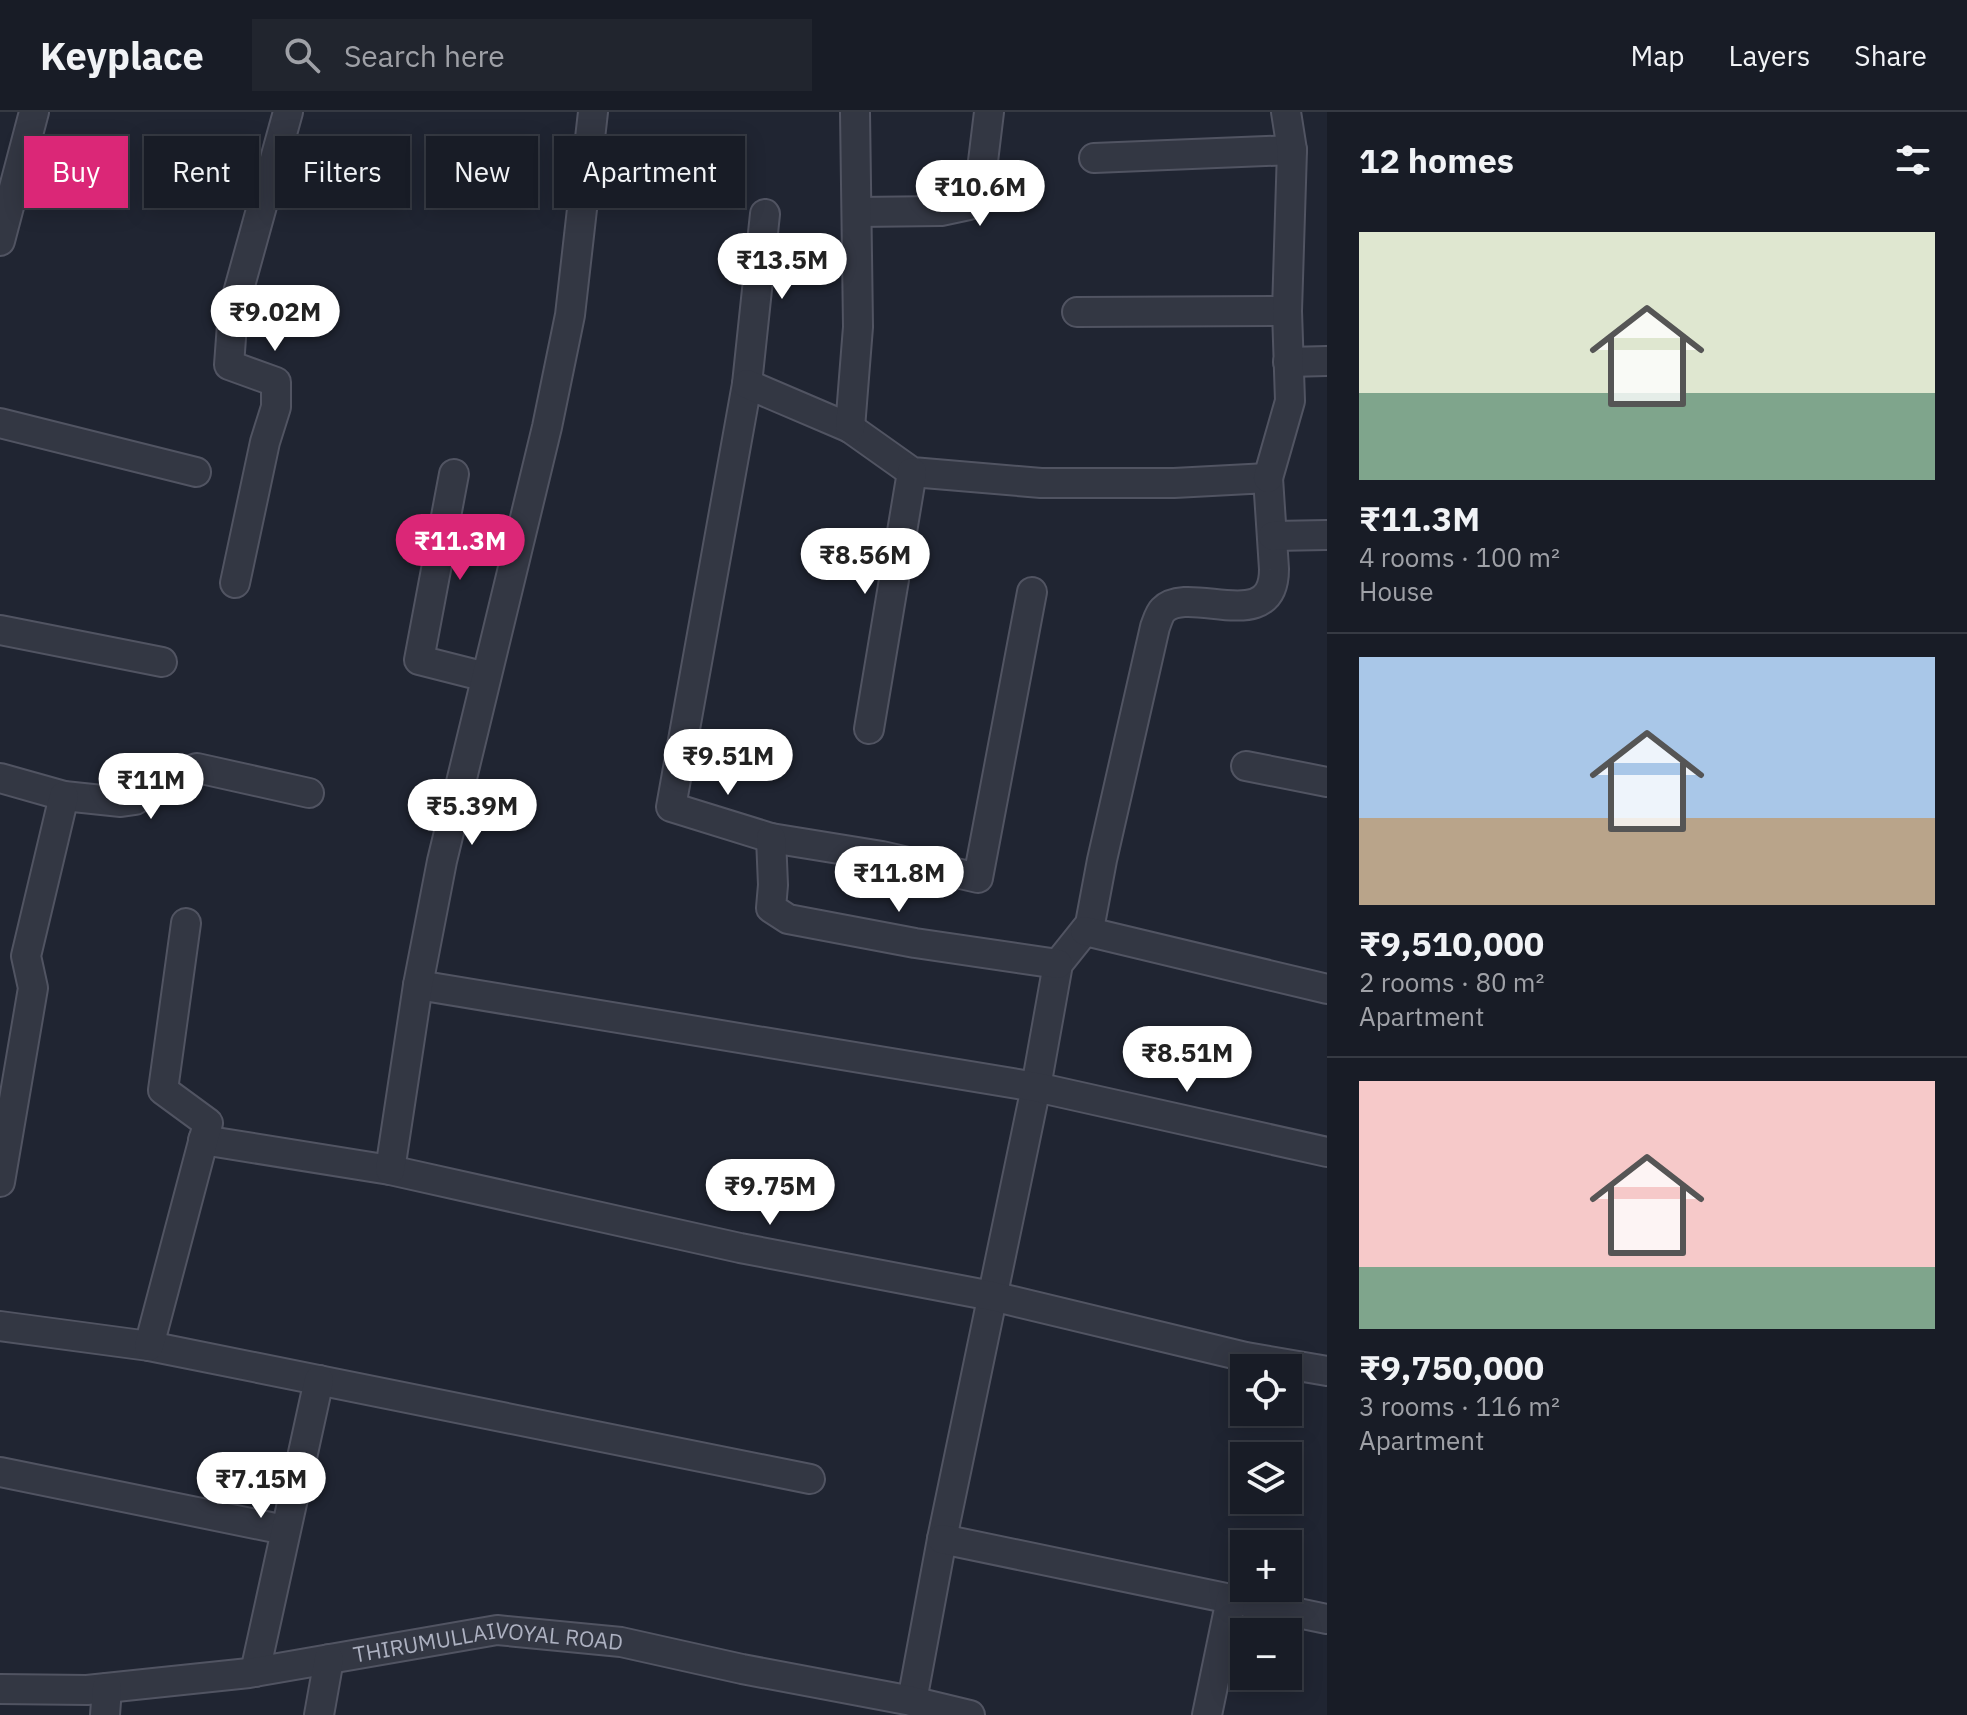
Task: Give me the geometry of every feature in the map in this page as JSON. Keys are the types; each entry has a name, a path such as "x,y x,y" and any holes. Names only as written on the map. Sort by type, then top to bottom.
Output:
{"street":[{"path":"0,241 34,112"},
{"path":"235,583 265,442 276,407 276,382 229,365 233,311 288,112"},
{"path":"390,1170 418,985 442,861 547,427 570,315 593,112"},
{"path":"850,428 858,327 855,112"},
{"path":"858,212 941,211 969,205 980,186 989,112"},
{"path":"912,1701 1058,964 1090,924 1148,658 1162,611 1175,603 1242,605 1260,601 1269,595 1274,584 1268,478 1290,401 1287,311 1292,150 1286,112"},
{"path":"1094,158 1292,150"},
{"path":"765,214 747,384 671,807 771,838 882,856 978,878 1032,592"},
{"path":"1077,312 1287,311"},
{"path":"1288,362 1327,361"},
{"path":"747,384 850,428 912,472 1041,483 1174,483 1268,478"},
{"path":"0,423 196,472"},
{"path":"869,729 912,472"},
{"path":"454,474 419,660 486,677"},
{"path":"1273,536 1327,535"},
{"path":"0,630 162,662"},
{"path":"1246,766 1327,782"},
{"path":"0,778 64,796 121,802 135,800 180,772 197,768 309,793"},
{"path":"0,1182 33,988 26,956 64,796"},
{"path":"771,838 771,908 788,919 915,943 1058,964"},
{"path":"149,1346 208,1123 163,1090 186,923"},
{"path":"1085,931 1327,989"},
{"path":"418,985 1036,1087 1327,1152"},
{"path":"203,1140 390,1170 740,1248 992,1296 1246,1357 1327,1371"},
{"path":"0,1326 149,1346 810,1479"},
{"path":"255,1672 319,1380"},
{"path":"0,1472 285,1530"},
{"path":"942,1539 1230,1599"},
{"path":"1207,1715 1230,1602"},
{"path":"1245,1602 1327,1619"},
{"name":"THIRUMULLAIVOYAL ROAD","path":"0,1689 106,1702 255,1672 497,1630 621,1642 970,1715"},
{"path":"319,1715 329,1659"}]}
